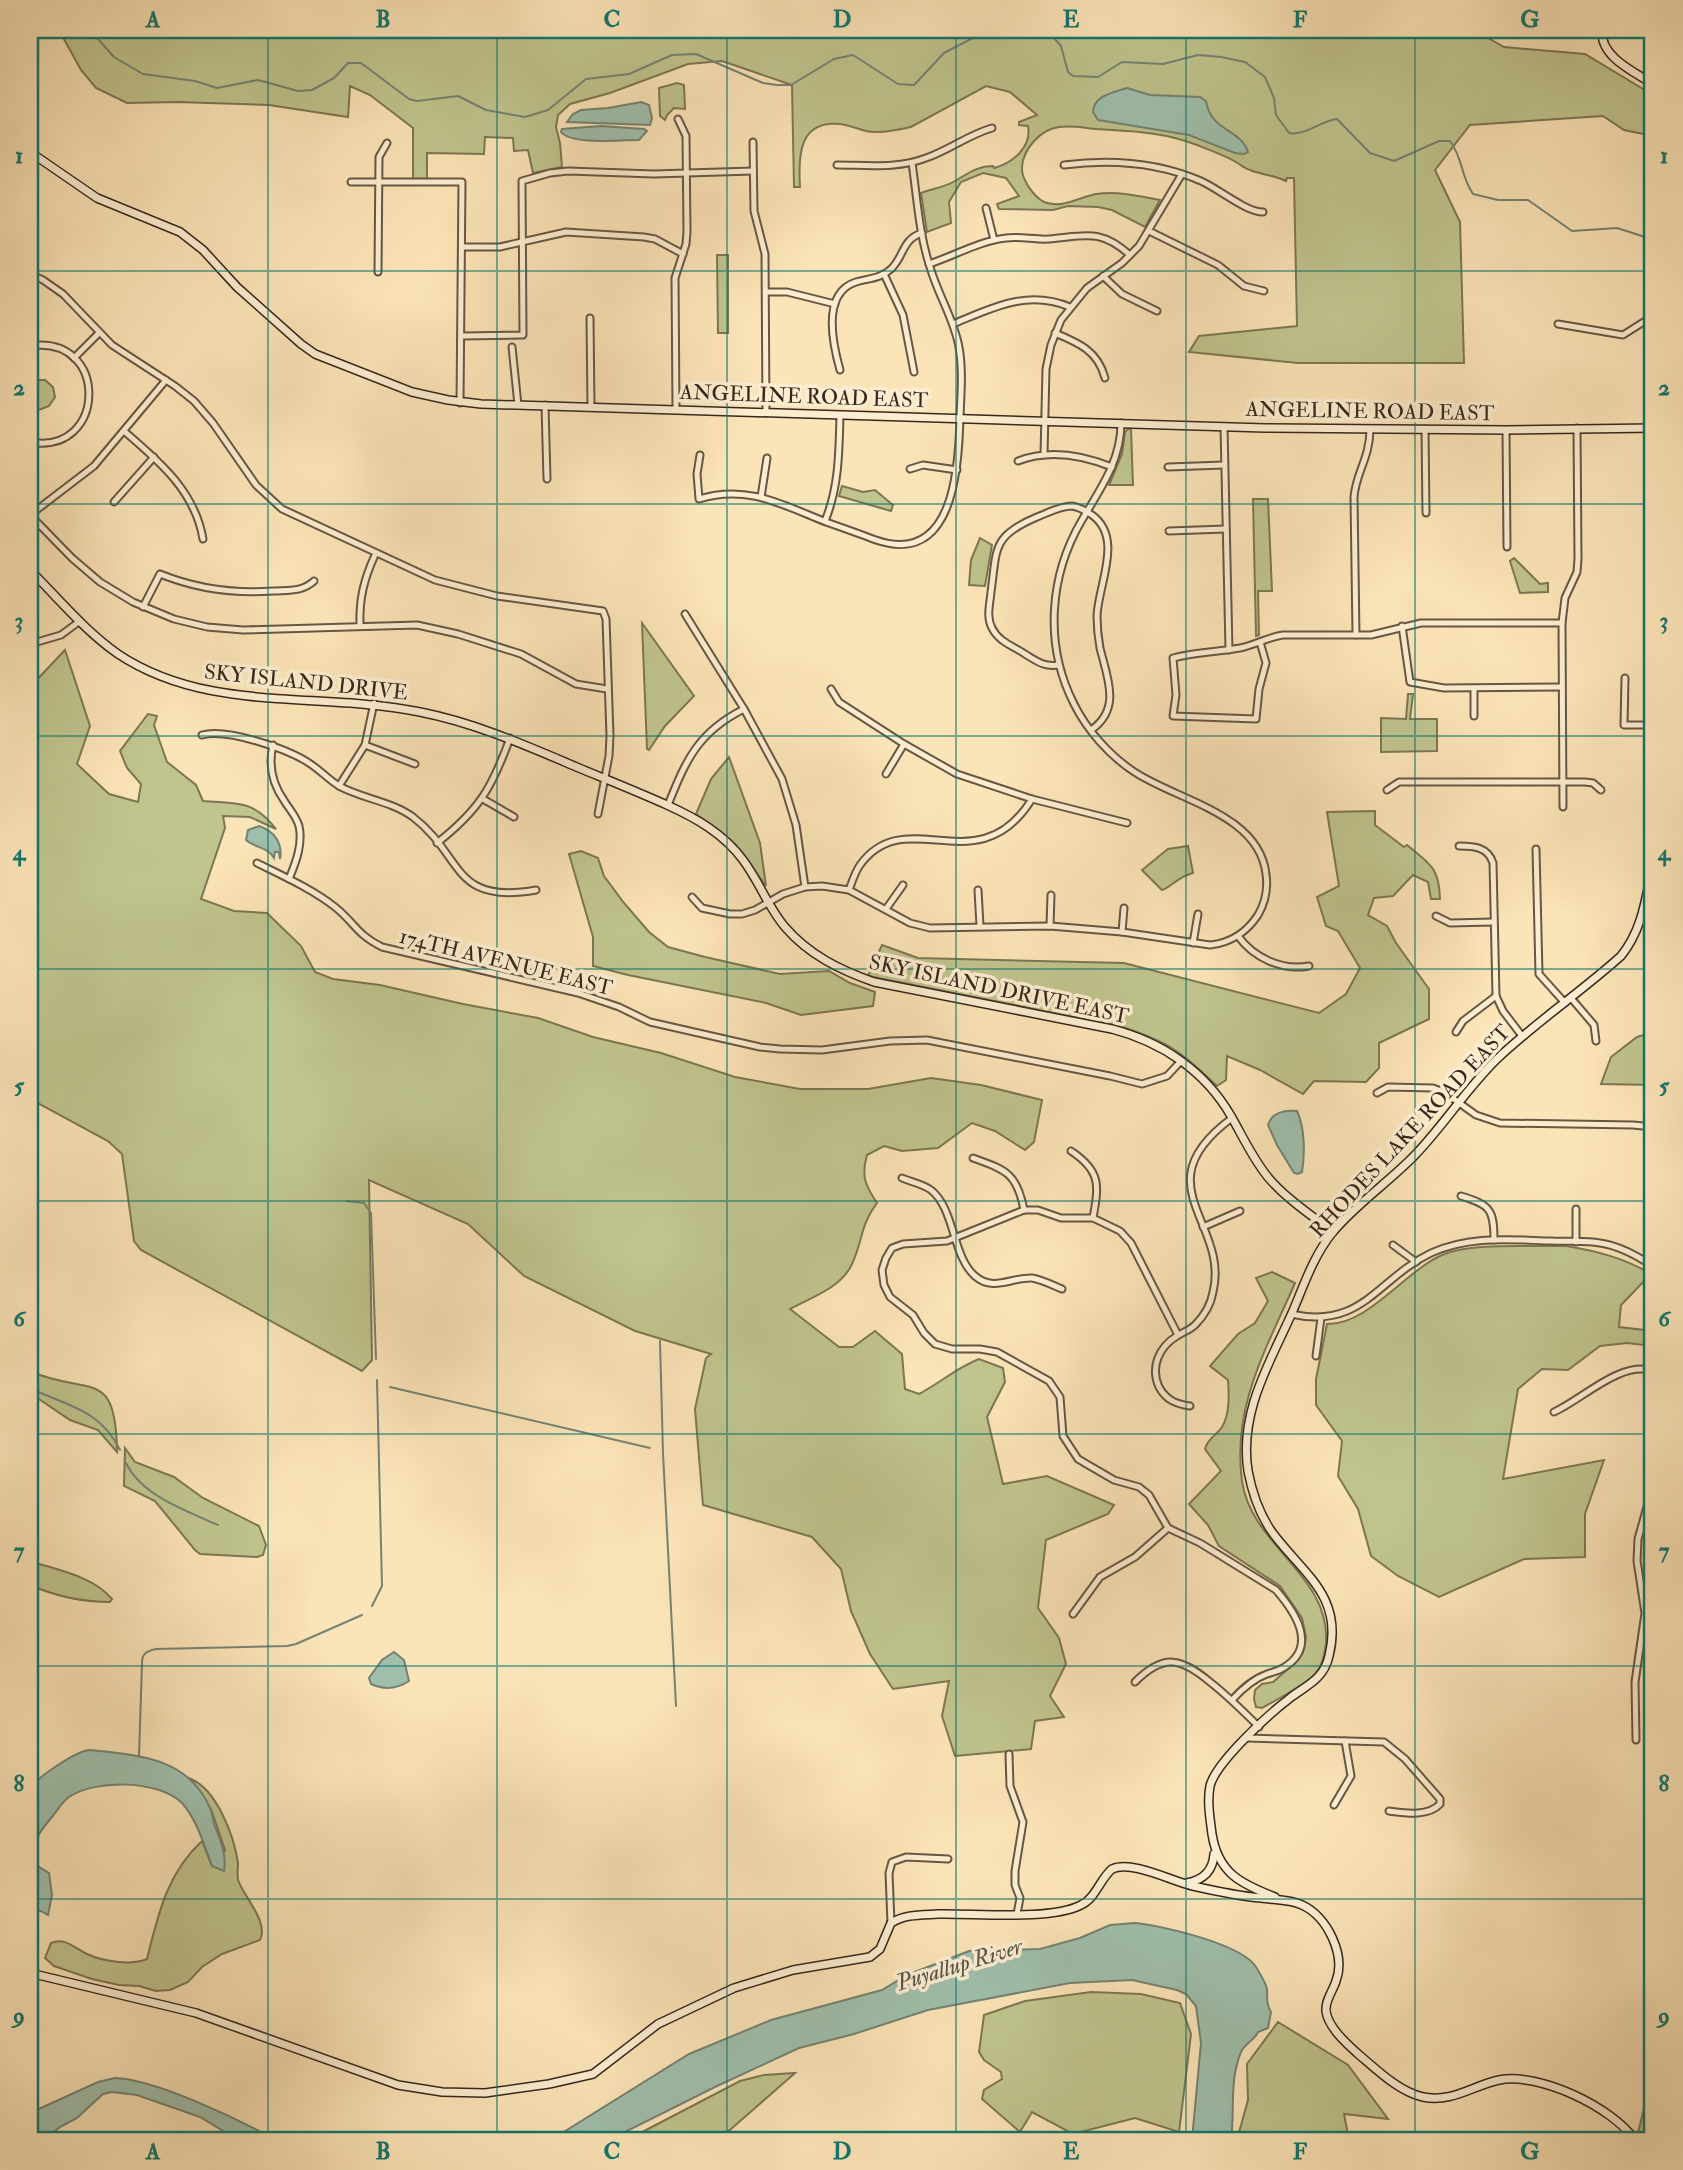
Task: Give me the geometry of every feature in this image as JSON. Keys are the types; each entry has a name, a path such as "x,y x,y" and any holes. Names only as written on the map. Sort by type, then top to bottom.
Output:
{"street":[{"path":"1602,30 1603,44 1609,53 1653,84"},
{"path":"676,410 675,278 687,232 686,136 678,119"},
{"path":"837,165 912,163 933,156 968,136 992,128"},
{"path":"753,142 754,211 765,251 766,413"},
{"path":"378,272 379,157 387,143"},
{"name":"ANGELINE ROAD EAST","path":"30,152 96,198 180,232 203,250 236,287 316,354 412,392 460,402 1224,427 1506,430 1653,428"},
{"path":"1064,164 1099,161 1148,165 1182,174 1216,188 1248,209 1263,212"},
{"path":"700,455 697,474 699,499 726,494 761,497 784,503 888,543 905,544 920,540 936,528 943,516 957,470 960,357 953,324 929,264 912,163"},
{"path":"462,336 523,335 523,181 568,171 654,174 753,172"},
{"path":"1044,455 1046,369 1055,333 1070,307 1087,288 1130,255 1150,231 1182,174"},
{"path":"351,182 462,182 460,402"},
{"path":"986,208 994,240"},
{"path":"1150,231 1218,265 1244,286 1264,291"},
{"path":"462,247 490,248 566,232 655,239 682,254"},
{"path":"840,370 833,332 835,304 840,293 849,285 884,274 895,265 907,242 922,233"},
{"path":"929,264 994,240 1016,237 1053,239 1089,235 1114,243 1130,255"},
{"path":"30,274 63,294 99,333 122,352 184,393 204,412 256,485 272,502 292,516 423,576 497,596 603,611 606,619 610,736 598,814"},
{"path":"884,274 903,315 914,372"},
{"path":"1103,276 1122,293 1157,311"},
{"path":"766,292 788,292 835,304"},
{"path":"953,324 1015,300 1053,302 1070,307"},
{"path":"1558,324 1623,335 1653,316"},
{"path":"590,318 591,407"},
{"path":"74,358 99,333"},
{"path":"1055,333 1089,350 1099,362 1105,378"},
{"path":"30,346 53,346 74,358 84,370 90,399 86,414 75,430 64,438 43,443 30,442"},
{"path":"512,347 518,405"},
{"path":"166,380 85,473 30,515 86,571 116,593 174,619 226,629 404,624 458,634 521,654 576,684 607,689"},
{"path":"545,405 547,479"},
{"path":"825,521 838,474 841,415"},
{"path":"692,897 702,908 742,914 783,894 805,887 822,886 849,890 921,926 1050,926 1216,944 1238,936 1257,917 1267,888 1264,863 1252,842 1235,825 1201,803 1163,788 1130,770 1114,756 1091,730 1075,706 1059,666 1054,614 1057,585 1069,545 1112,467 1118,451 1121,424"},
{"path":"1224,427 1229,650"},
{"path":"1563,807 1562,623 1563,606 1577,572 1578,559 1577,428"},
{"path":"1356,635 1354,494 1368,453 1370,429"},
{"path":"1425,429 1426,513"},
{"path":"1506,430 1507,547"},
{"path":"124,431 170,472 200,521 203,539"},
{"path":"1018,461 1030,456 1080,456 1112,467"},
{"path":"114,502 154,457"},
{"path":"761,497 767,458"},
{"path":"910,469 923,465 957,470"},
{"path":"1168,467 1224,465"},
{"path":"1059,666 1041,664 1004,642 993,629 989,617 996,550 1003,537 1013,529 1055,509 1077,507 1098,521 1106,536 1107,560 1098,602 1098,635 1111,688 1107,712 1091,730"},
{"path":"1169,531 1225,529"},
{"path":"360,625 360,596 375,555"},
{"name":"SKY ISLAND DRIVE","path":"30,570 107,645 142,668 191,688 225,694 374,703 450,719 510,738 668,805 701,822 733,848 744,861 768,903"},
{"path":"143,607 160,574 204,589 239,593 301,590 314,581"},
{"path":"685,614 744,709 782,779 796,825 805,887"},
{"path":"30,644 61,635 80,621"},
{"path":"1260,642 1266,663 1255,719 1173,716 1176,695 1173,658 1196,652 1229,650 1273,636 1376,634 1421,623 1562,623"},
{"path":"1402,626 1410,682 1444,688 1474,689 1562,687"},
{"path":"1625,678 1624,725 1653,725"},
{"path":"831,689 839,702 957,774 1032,799 1127,823"},
{"path":"1474,689 1474,716"},
{"path":"339,786 365,745 374,703"},
{"path":"668,805 687,759 697,746 713,729 744,709"},
{"path":"202,735 217,733 272,745 309,762 339,786 402,810 424,827 455,869 477,886 504,894 537,890"},
{"path":"437,843 462,824 484,799 495,779 510,738"},
{"path":"886,774 904,744"},
{"path":"272,745 271,766 276,788 295,816 299,827 298,857 289,879"},
{"path":"365,745 415,764"},
{"path":"1387,790 1399,782 1585,782 1593,783 1601,790"},
{"path":"484,799 513,817"},
{"path":"849,890 858,866 885,845 915,837 959,842 982,840 1011,825 1032,799"},
{"path":"1459,846 1481,848 1491,857 1493,863 1496,996 1503,1011 1522,1036"},
{"path":"1536,849 1539,974 1594,1025 1597,1041"},
{"name":"174TH AVENUE EAST","path":"257,863 336,908 361,935 382,947 566,990 619,1007 650,1022 760,1046 822,1050 890,1041 927,1040 1142,1084 1167,1076 1181,1060"},
{"name":"RHODES LAKE ROAD EAST","path":"1183,1884 1197,1881 1209,1872 1214,1861 1209,1810 1210,1786 1222,1763 1290,1698 1318,1678 1327,1664 1332,1636 1331,1614 1315,1581 1267,1524 1254,1495 1246,1444 1254,1398 1314,1262 1333,1232 1413,1157 1490,1066 1522,1036 1621,956 1640,922 1653,864"},
{"path":"886,909 903,885"},
{"path":"978,890 980,926"},
{"path":"1050,926 1051,895"},
{"name":"SKY ISLAND DRIVE EAST","path":"768,903 786,928 815,954 874,982 1127,1033 1158,1046 1181,1060 1214,1091 1269,1178 1333,1232"},
{"path":"1122,932 1124,908"},
{"path":"1192,943 1198,914"},
{"path":"1436,916 1450,923 1493,922"},
{"path":"1238,936 1261,958 1290,967 1309,966"},
{"path":"1456,1032 1463,1021 1496,996"},
{"path":"1377,1093 1388,1087 1433,1088 1444,1092 1476,1115 1500,1123 1653,1127"},
{"path":"1189,1406 1179,1405 1167,1397 1156,1374 1160,1353 1169,1341 1192,1328 1211,1301 1215,1260 1192,1193 1194,1166 1200,1150 1210,1136 1232,1118"},
{"path":"1071,1151 1089,1165 1096,1179 1093,1218"},
{"path":"973,1158 1002,1169 1011,1176 1019,1188 1024,1210"},
{"path":"902,1178 924,1186 936,1195 966,1265 981,1280 1002,1284 1031,1278 1062,1289"},
{"path":"1461,1196 1485,1204 1489,1208 1493,1219 1494,1240"},
{"path":"1576,1209 1576,1242"},
{"path":"1178,1335 1131,1243 1120,1231 1093,1218 1069,1219 1038,1210 1024,1210 956,1238 938,1243 903,1244 892,1248 882,1270 884,1285 890,1297 913,1315 936,1344 952,1349 997,1352 1049,1381 1060,1397 1063,1436 1078,1459 1114,1480 1139,1487 1149,1495 1168,1528 1200,1543 1276,1590 1298,1617 1301,1639 1289,1665 1252,1681 1232,1700"},
{"path":"1203,1227 1240,1211"},
{"path":"1291,1314 1321,1318 1342,1313 1365,1302 1416,1262 1447,1247 1465,1242 1494,1240 1601,1243 1615,1246 1650,1265 1653,1254"},
{"path":"1393,1245 1416,1262"},
{"path":"1316,1356 1321,1318"},
{"path":"1554,1412 1622,1372 1642,1368 1653,1371"},
{"path":"1636,1740 1635,1682 1645,1613 1637,1561 1639,1539 1653,1485"},
{"path":"1073,1615 1100,1577 1135,1558 1168,1528"},
{"path":"1135,1682 1156,1665 1165,1662 1184,1663 1232,1700 1259,1727"},
{"path":"1247,1738 1377,1740 1387,1743 1432,1787 1440,1799 1440,1804 1430,1811 1413,1814 1389,1811"},
{"path":"1334,1805 1351,1776 1345,1741"},
{"path":"1009,1755 1010,1786 1023,1822 1015,1871 1015,1885 1020,1898 1017,1914"},
{"name":"RHODES LAKE ROAD EAST","path":"1214,1846 1220,1862 1233,1876 1253,1888 1304,1905 1322,1923 1339,1957 1339,1972 1326,2009 1332,2025 1356,2052 1406,2092 1425,2098 1444,2099 1497,2081 1530,2081 1567,2093 1596,2107 1615,2119 1634,2140"},
{"path":"30,1973 196,2013 398,2085 442,2092 485,2093 549,2084 593,2074 658,2024 734,1988 793,1970 870,1957 880,1949 891,1923 889,1873 892,1862 906,1857 948,1859"},
{"path":"891,1923 914,1915 1048,1914 1081,1906 1091,1899 1108,1872 1122,1866 1134,1867 1183,1884 1237,1895 1279,1898"}],"green space":[{"path":"54,30 1474,30 1504,47 1585,54 1653,95 1653,136 1624,130 1603,116 1470,125 1435,170 1460,222 1464,363 1298,363 1189,352 1199,336 1297,326 1294,178 1287,178 1286,181 1254,172 1231,159 1173,137 1073,126 1059,127 1034,141 1023,160 1022,172 1032,192 1040,200 1051,204 1104,193 1160,200 1145,227 1112,210 1098,207 999,209 997,204 1019,196 1006,178 983,173 961,182 949,202 951,223 927,232 921,193 947,185 978,169 1001,166 1014,158 1024,147 1028,126 1019,125 1019,122 1037,115 1010,92 986,86 911,127 883,132 871,132 840,124 826,124 816,128 804,142 800,163 800,187 794,187 792,85 722,61 688,64 610,93 570,104 558,115 556,127 562,167 533,173 528,150 514,151 513,138 485,137 484,154 427,153 427,179 413,179 413,128 370,95 350,86 348,117 269,105 127,103 96,88 81,70 60,32"},
{"path":"677,83 684,85 685,109 674,108 665,120 660,116 659,88"},
{"path":"717,255 728,255 728,333 718,333"},
{"path":"34,380 45,380 53,387 55,397 49,406 39,410 30,406 30,384"},
{"path":"1131,429 1133,485 1109,485 1122,454 1125,432"},
{"path":"842,486 863,492 875,490 893,505 891,511 839,496"},
{"path":"1253,499 1268,499 1272,591 1258,591 1259,635 1256,636"},
{"path":"980,538 992,545 985,586 969,585 971,560"},
{"path":"1514,558 1540,584 1548,583 1548,592 1520,593 1510,561"},
{"path":"642,623 694,696 665,726 649,750 647,749"},
{"path":"65,650 90,726 77,764 109,794 138,802 141,784 127,768 120,751 148,714 157,716 154,725 167,762 196,785 203,801 235,803 251,808 260,812 276,829 250,817 223,816 225,828 201,899 234,911 267,913 301,946 315,972 333,979 380,985 538,1018 593,1037 661,1053 735,1077 800,1089 868,1089 931,1078 981,1085 1042,1100 1034,1142 1025,1150 995,1131 972,1123 938,1148 902,1151 884,1146 867,1155 865,1180 877,1203 867,1219 852,1264 833,1286 790,1309 839,1347 853,1347 875,1331 902,1354 905,1389 919,1394 979,1359 1003,1368 1005,1382 987,1417 1003,1484 1047,1476 1114,1505 1108,1514 1046,1540 1038,1608 1059,1638 1066,1664 1050,1696 1064,1717 1035,1721 1031,1749 955,1756 942,1716 949,1681 893,1689 870,1654 851,1611 841,1569 812,1537 703,1505 695,1409 706,1358 711,1354 635,1331 524,1276 468,1224 369,1180 372,1360 362,1371 141,1250 134,1241 122,1154 108,1141 30,1099 30,687"},
{"path":"1408,694 1413,694 1410,719 1437,719 1437,751 1381,752 1381,718 1406,719"},
{"path":"729,757 760,843 766,886 735,844 696,814 711,779"},
{"path":"1375,811 1375,825 1404,847 1407,845 1432,867 1438,880 1440,899 1431,899 1428,882 1413,875 1393,896 1374,898 1368,915 1387,926 1429,989 1429,1019 1379,1043 1379,1068 1366,1082 1314,1081 1303,1094 1260,1070 1227,1056 1226,1080 1217,1086 1193,1064 1162,1042 1119,1026 868,976 882,945 918,958 1124,963 1319,1013 1346,994 1360,968 1338,931 1326,926 1317,897 1339,886 1327,812"},
{"path":"1188,846 1193,873 1166,889 1162,890 1142,870 1168,849"},
{"path":"581,851 598,858 604,876 624,903 649,932 668,947 780,974 829,971 850,983 875,992 873,1006 801,1015 766,1003 593,966 593,937 569,854"},
{"path":"1653,1032 1653,1085 1601,1084 1611,1057 1637,1037"},
{"path":"1502,1246 1566,1246 1610,1256 1651,1274 1621,1305 1619,1327 1653,1331 1652,1346 1627,1343 1600,1346 1568,1370 1542,1369 1518,1389 1503,1479 1604,1460 1585,1514 1585,1557 1524,1559 1439,1597 1398,1576 1371,1556 1358,1509 1338,1476 1342,1441 1316,1405 1316,1379 1327,1324 1357,1316 1428,1263 1454,1251"},
{"path":"1272,1272 1295,1283 1263,1355 1247,1403 1240,1454 1242,1481 1248,1504 1260,1524 1316,1598 1324,1619 1326,1643 1322,1663 1316,1673 1262,1708 1256,1707 1255,1690 1262,1684 1273,1682 1297,1661 1303,1652 1306,1637 1302,1618 1280,1586 1219,1546 1208,1525 1189,1504 1221,1471 1205,1449 1225,1422 1228,1380 1210,1366 1238,1334 1255,1323 1268,1301 1256,1278"},
{"path":"30,1371 83,1385 104,1395 111,1406 117,1452 98,1430 70,1420 30,1393"},
{"path":"125,1448 135,1462 174,1477 203,1498 259,1526 266,1545 263,1555 200,1554 155,1501 124,1486"},
{"path":"30,1561 85,1579 112,1599 110,1602 79,1600 30,1585"},
{"path":"191,1779 209,1793 223,1815 233,1840 238,1863 238,1880 259,1918 262,1933 260,1940 222,1954 202,1967 188,1982 170,1990 156,1991 139,1986 119,1985 54,1966 45,1958 51,1943 61,1941 108,1961 133,1962 147,1959 160,1911 172,1881 190,1853 202,1841 212,1866 225,1850 211,1809"},
{"path":"1091,1992 1141,1994 1180,2003 1191,2034 1179,2132 1135,2118 1073,2134 1032,2112 1020,2132 982,2099 984,2090 1002,2079 1001,2072 984,2060 979,2052 984,2015 1025,2001"},
{"path":"1278,2022 1348,2065 1388,2119 1344,2114 1349,2140 1237,2140 1248,2100 1247,2064"},
{"path":"1653,2071 1653,2140 1643,2140 1638,2133"},
{"path":"795,2073 730,2130 710,2140 627,2140 740,2081 764,2075"}],"water":[{"path":"1127,88 1150,95 1200,97 1206,101 1214,119 1239,138 1248,152 1235,153 1189,135 1098,120 1093,112 1097,102"},
{"path":"641,102 649,105 652,118 650,125 567,122 573,114 581,110"},
{"path":"601,126 647,131 639,140 609,141 575,139 561,132 562,129"},
{"path":"259,826 276,838 281,853 280,859 279,852 275,852 274,858 246,840 248,830"},
{"path":"1297,1111 1302,1125 1304,1149 1302,1172 1298,1174 1294,1173 1268,1125 1273,1117 1280,1113"},
{"path":"394,1652 404,1660 409,1681 390,1688 371,1684 369,1678 382,1660"},
{"path":"89,1750 143,1757 160,1762 189,1778 211,1810 224,1853 224,1871 212,1866 192,1817 172,1795 143,1786 94,1787 66,1799 36,1839 36,1865 49,1873 52,1895 48,1915 41,1911 36,1912 30,1920 30,1788 58,1765"},
{"name":"Puyallup River","path":"1134,1923 1162,1927 1218,1943 1248,1959 1256,1967 1265,1984 1271,2012 1268,2028 1258,2032 1245,2046 1237,2063 1231,2140 1192,2140 1201,2043 1196,2006 1186,1994 1177,1990 1132,1980 1070,1983 928,2010 854,2034 799,2048 609,2140 551,2140 689,2054 771,2020 882,1990 907,1975 969,1951 1040,1949 1080,1938 1110,1925"},
{"path":"115,2078 152,2085 174,2093 276,2140 238,2140 200,2117 137,2095 112,2092 103,2094 77,2118 44,2140 30,2140 30,2113 98,2082"}],"waterway":[{"path":"90,30 114,57 143,74 195,81 217,88 258,80 298,91 312,90 334,78 348,63 361,63 409,99 417,101 458,96 486,110 525,117 548,110 586,79 629,74 672,55 696,54 763,83 777,85 791,85 834,59 853,55 898,84 914,85 944,53 988,30"},
{"path":"1047,30 1061,46 1068,72 1073,76 1098,77 1122,62 1163,64 1198,55 1245,62 1265,77 1274,98 1276,115 1289,133 1301,132 1337,119 1370,153 1394,161 1439,141 1450,141 1473,194 1498,200 1528,200 1572,231 1617,228 1642,236 1653,245"},
{"path":"346,1201 364,1203 371,1213 376,1359"},
{"path":"660,1341 676,1706"},
{"path":"372,1606 382,1586 377,1380"},
{"path":"390,1387 650,1448"},
{"path":"30,1388 92,1417 112,1436 120,1450"},
{"path":"126,1463 133,1474 153,1493 218,1525"},
{"path":"139,1756 142,1660 148,1652 156,1649 287,1646 362,1615"}]}
